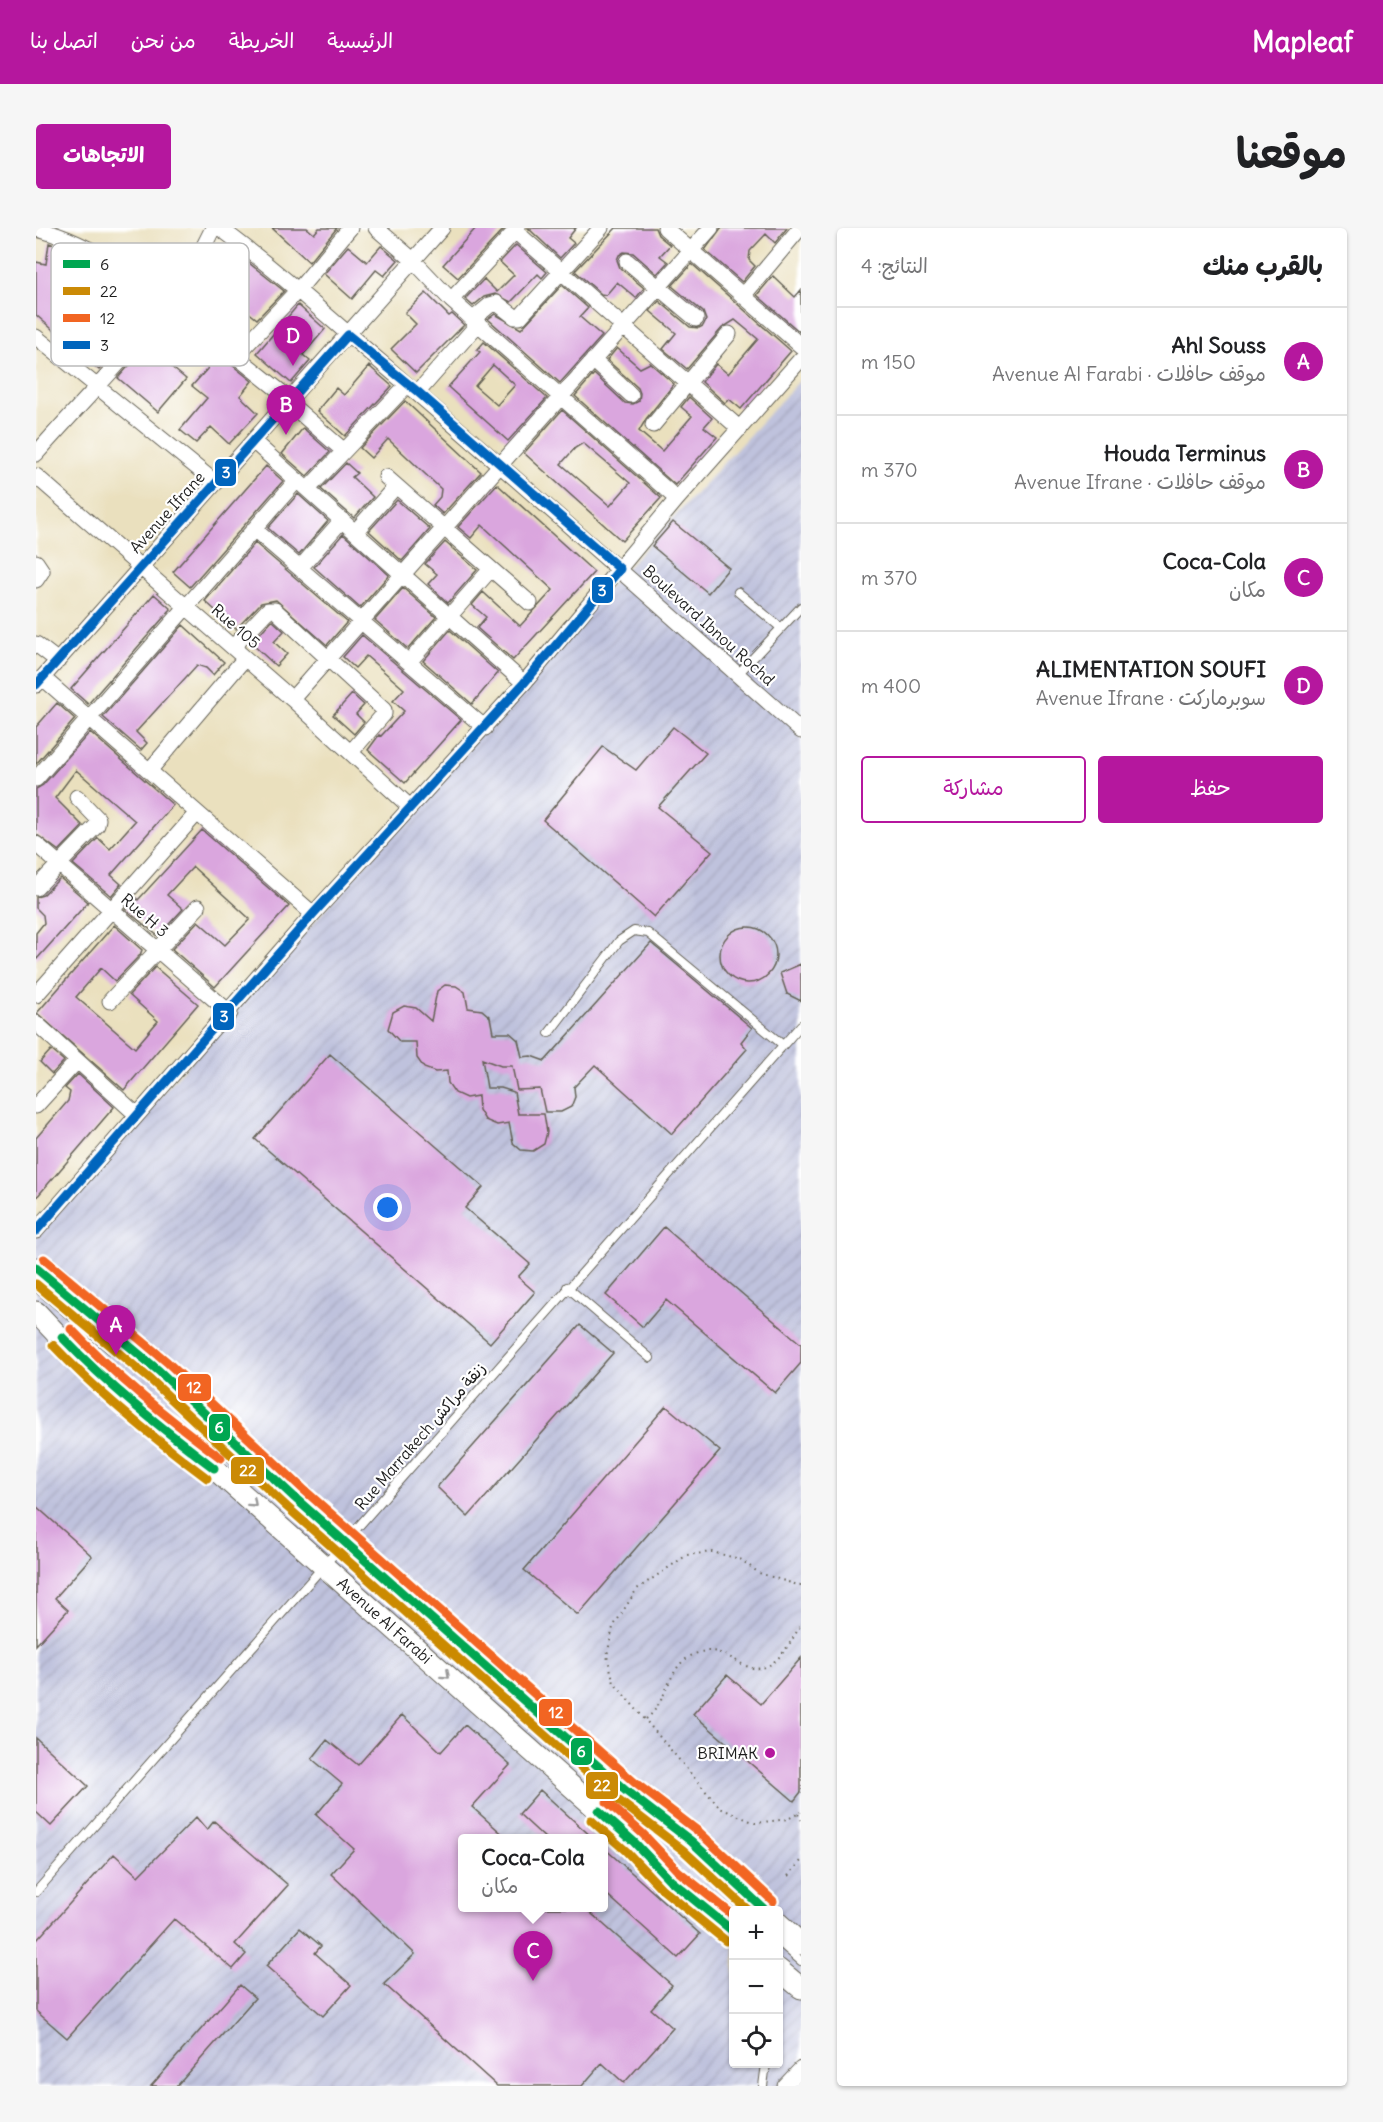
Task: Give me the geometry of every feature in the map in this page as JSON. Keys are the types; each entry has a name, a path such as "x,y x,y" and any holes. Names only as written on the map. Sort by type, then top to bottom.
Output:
{"street":[{"path":"206,243 213,228"},
{"name":"Boulevard Ibnou Rochd","path":"220,228 239,243"},
{"path":"249,342 299,289 350,228"},
{"path":"376,228 413,260 475,322 677,499"},
{"name":"Avenue Ifrane","path":"40,682 442,228"},
{"path":"36,780 254,530 413,388 490,304 497,303 520,317 562,274 601,228"},
{"path":"665,228 801,346"},
{"path":"292,699 711,228"},
{"path":"743,296 800,228"},
{"path":"36,229 76,243"},
{"path":"451,300 517,230 562,274 740,429"},
{"name":"Boulevard Ibnou Rochd","path":"249,250 299,289 348,335 413,388 801,731"},
{"path":"627,261 696,319"},
{"path":"654,425 729,334"},
{"path":"36,337 51,349"},
{"path":"36,1231 230,1013 313,914 485,728 677,499 801,359"},
{"path":"593,360 631,395"},
{"path":"71,366 216,483"},
{"path":"36,454 114,366"},
{"path":"248,366 290,401 344,452"},
{"path":"254,442 524,683"},
{"name":"Rue 105","path":"36,476 292,699 410,807"},
{"path":"355,532 391,481 530,603"},
{"path":"300,568 342,520"},
{"path":"254,530 485,728"},
{"path":"36,562 42,572 36,580"},
{"path":"409,662 491,569"},
{"path":"232,647 268,610 272,609 385,712 351,752"},
{"path":"36,644 58,661"},
{"path":"149,771 245,658"},
{"path":"40,682 90,719 313,914"},
{"path":"36,888 98,822 98,819 77,797"},
{"path":"36,995 197,813"},
{"name":"Rue H 3","path":"36,844 230,1013"},
{"path":"110,1001 156,948 198,907"},
{"path":"36,1023 137,1115"},
{"path":"36,1106 77,1060"},
{"name":"Avenue Al Farabi","path":"36,1268 164,1375 335,1552 670,1880 729,1928"},
{"name":"Avenue Al Farabi","path":"36,1312 87,1366 150,1420 335,1552 626,1791 692,1841 760,1906"},
{"path":"783,1928 801,1944"},
{"path":"783,1973 801,1988"},
{"path":"785,2086 801,2069"}],"lane":[{"path":"738,592 781,628"},
{"path":"737,675 801,607"},
{"path":"549,1033 619,941 634,931 648,933 783,1045"},
{"name":"Rue Marrakech زنقة مراكش","path":"36,1892 567,1287 801,1025"},
{"path":"36,1281 122,1354 335,1552 744,1906"},
{"path":"36,1287 125,1362 335,1552 737,1906"},
{"path":"567,1287 650,1358"},
{"path":"783,1940 801,1956"},
{"path":"783,1945 801,1961"},
{"path":"763,2086 765,2068"}],"path":[{"path":"801,1592 801,1586 759,1574 740,1559 712,1552 687,1555 637,1589 613,1627 607,1656 615,1683 720,1808 755,1823 788,1819 800,1813 801,1820"},
{"path":"646,1719 656,1712 685,1660 697,1654 718,1651 754,1668 765,1669 781,1658 801,1624"},
{"path":"788,1876 801,1861"}],"shaded area":[{"path":"801,379 801,2086 36,2086 36,1237 616,580"}],"building":[{"path":"272,228 307,228 314,234 319,228 337,228 309,262"},
{"path":"476,228 505,228 458,278 443,265"},
{"path":"528,228 576,228 568,238 574,243 560,258"},
{"path":"616,228 655,228 658,235 670,245 660,256 668,262 657,274 633,253 624,252 619,255 617,260 620,268 644,288 636,298 617,282 606,295 601,294 575,271"},
{"path":"721,228 787,228 775,243 766,234 750,251 749,260 755,266 742,282 705,250"},
{"path":"49,243 51,244 51,328 36,315 36,262 46,264"},
{"path":"516,245 547,272 542,278 538,274 511,302 495,294 484,297 473,306 465,299 484,279 497,292 514,275 500,262"},
{"path":"348,246 367,262 381,246 398,260 384,276 376,270 352,299 324,274"},
{"path":"249,263 284,291 257,319 249,313"},
{"path":"692,264 791,351 741,409 729,399 725,403 702,382 716,364 728,374 758,339 735,320 722,328 687,369 663,349 676,333 650,311 659,301 690,327 703,326 706,320 703,312 672,286"},
{"path":"773,276 795,297 801,290 801,333 757,295"},
{"path":"562,285 588,308 580,317 602,336 560,383 488,319 495,314 521,329"},
{"path":"426,293 449,316 452,314 464,325 416,373 391,349 416,324 405,313"},
{"path":"298,305 325,329 303,355 310,361 291,383 257,353"},
{"path":"484,342 547,398 508,441 448,387 480,352 477,350","holes":["493,365 515,385 497,405 475,386"]},
{"path":"617,348 640,368 650,363 674,384 639,431 662,451 692,416 681,407 689,397 712,418 704,427 717,437 675,485 575,396 594,374 625,403 633,404 639,401 638,388 607,360"},
{"path":"129,366 170,366 186,379 158,412 118,378"},
{"path":"206,366 233,366 252,381 240,396 258,413 229,444 211,427 196,443 180,430 207,398 192,386 208,368"},
{"path":"369,366 392,386 345,436 317,411 336,388 344,395"},
{"path":"405,401 481,472 443,514 433,505 440,497 441,489 388,439 371,458 360,448"},
{"path":"562,410 661,498 622,541 524,453","holes":["583,443 630,483 610,506 561,464 575,448"]},
{"path":"303,428 330,452 307,476 282,454"},
{"path":"346,463 357,473 352,477 373,497 354,518 321,489"},
{"path":"266,466 283,481 190,587 173,572"},
{"path":"497,484 594,572 513,660 477,628 486,617 472,605 483,592 520,626 553,590 482,525 471,538 458,527"},
{"path":"298,494 328,521 299,555 268,528"},
{"path":"397,500 430,529 402,561 369,531"},
{"path":"673,522 729,568 708,593 652,546"},
{"path":"343,534 389,575 360,608 314,567"},
{"path":"445,542 477,570 448,603 428,584 437,574 425,564"},
{"path":"255,543 347,622 327,645 276,600 261,603 236,629 205,601"},
{"path":"403,588 436,617 408,649 375,620"},
{"path":"154,594 171,609 88,704 71,689"},
{"path":"272,620 284,631 274,642 287,654 276,666 251,643"},
{"path":"183,625 224,662 213,675 206,668 197,665 136,732 147,743 141,750 103,717"},
{"path":"450,630 498,673 472,704 423,661"},
{"path":"362,635 461,720 405,783 368,750 379,735 381,736 404,711 393,701 404,689 366,656 355,668 343,657"},
{"path":"352,694 364,705 356,714 364,722 354,734 333,715"},
{"path":"57,703 75,719 36,764 36,727"},
{"path":"673,727 706,753 658,807 712,851 654,917 543,820 603,747 636,770"},
{"path":"90,732 173,805 111,875 121,884 111,896 73,864 98,838 110,849 135,821 76,770 55,798 83,826 59,851 36,834 36,789 43,785"},
{"path":"202,830 289,906 215,987 172,949 198,921 225,945 250,919 193,867 167,895 183,909 158,936 125,909 135,897 138,900"},
{"path":"60,878 88,902 36,960 36,933 44,923 43,915 36,908 36,897 43,895"},
{"path":"114,925 142,950 140,955 115,981 101,968 76,997 135,1048 158,1021 129,995 155,967 198,1004 124,1090 37,1013"},
{"path":"748,927 759,929 768,935 774,944 776,955 774,966 768,975 759,981 748,983 737,981 728,975 722,966 720,955 722,944 728,935 737,929"},
{"path":"651,943 752,1028 741,1042 747,1049 672,1134 595,1065 574,1087 575,1097 571,1107 561,1112 545,1112 540,1089 517,1090 512,1066 501,1066 482,1059 487,1088 501,1088 514,1092 518,1114 544,1114 547,1132 544,1144 533,1151 521,1150 513,1143 509,1123 497,1125 485,1120 479,1110 478,1096 466,1098 455,1093 448,1083 447,1071 435,1072 424,1068 417,1058 416,1042 400,1042 388,1029 393,1012 404,1006 416,1008 431,1021 437,991 445,985 456,986 465,992 468,1008 482,1010 490,1017 493,1033 510,1033 518,1040 522,1057 531,1056 545,1061"},
{"path":"801,964 801,1001 787,994 780,973"},
{"path":"51,1050 64,1061 52,1074 40,1062"},
{"path":"330,1054 483,1187 465,1208 530,1264 518,1277 535,1292 490,1343 255,1139"},
{"path":"78,1074 114,1107 36,1198 36,1138 68,1101 70,1092 65,1088"},
{"path":"664,1227 801,1344 801,1363 775,1393 666,1300 643,1327 606,1295"},
{"path":"580,1325 613,1353 468,1517 437,1487"},
{"path":"666,1406 720,1451 578,1615 524,1570"},
{"path":"36,1506 92,1556 55,1598 68,1610 36,1645"},
{"name":"BRIMAK","path":"801,1658 801,1792 794,1801 693,1714 727,1675 761,1704"},
{"path":"402,1715 441,1752 465,1725 510,1765 472,1807 502,1834 458,1834 458,1912 590,1912 672,1985 651,2009 673,2028 624,2083 602,2063 582,2086 497,2086 384,1984 415,1954 331,1874 354,1849 316,1815 342,1784 312,1759 327,1740 358,1765"},
{"path":"36,1738 88,1786 51,1826 36,1812"},
{"path":"540,1790 588,1834 541,1834 519,1814"},
{"path":"196,1817 207,1830 214,1821 288,1885 235,1944 246,1954 233,1969 174,1919 67,2038 36,2011 36,1941 114,1854 138,1876"},
{"path":"608,1851 700,1934 678,1958 608,1895"},
{"path":"300,1928 321,1946 315,1953 351,1985 323,2016 266,1966"},
{"path":"240,1985 255,1998 177,2086 151,2086"}],"transit line":[{"name":"3","path":"36,685 348,335 418,392 620,569 524,683 313,914 36,1231"},
{"name":"12","path":"44,1259 167,1362 303,1489 634,1782 699,1832 773,1901"},
{"name":"6","path":"36,1268 159,1371 295,1498 626,1791 691,1841 761,1906"},
{"name":"22","path":"36,1284 151,1380 287,1507 618,1800 683,1850 744,1906"},
{"name":"12","path":"71,1329 143,1397 221,1458"},
{"name":"6","path":"62,1337 135,1406 214,1468"},
{"name":"22","path":"53,1345 127,1415 207,1478"},
{"name":"12","path":"607,1802 643,1834 678,1871 729,1912"},
{"name":"6","path":"599,1811 634,1842 670,1880 729,1928"},
{"name":"22","path":"591,1820 607,1834"},
{"name":"22","path":"608,1835 662,1889 726,1941"}],"place":[{"name":"ALIMENTATION SOUFI","path":"293,366"},
{"name":"Houda Terminus","path":"286,435"},
{"name":"Ahl Souss","path":"116,1355"},
{"name":"BRIMAK","path":"770,1753"},
{"name":"Coca-Cola","path":"533,1981"}]}
